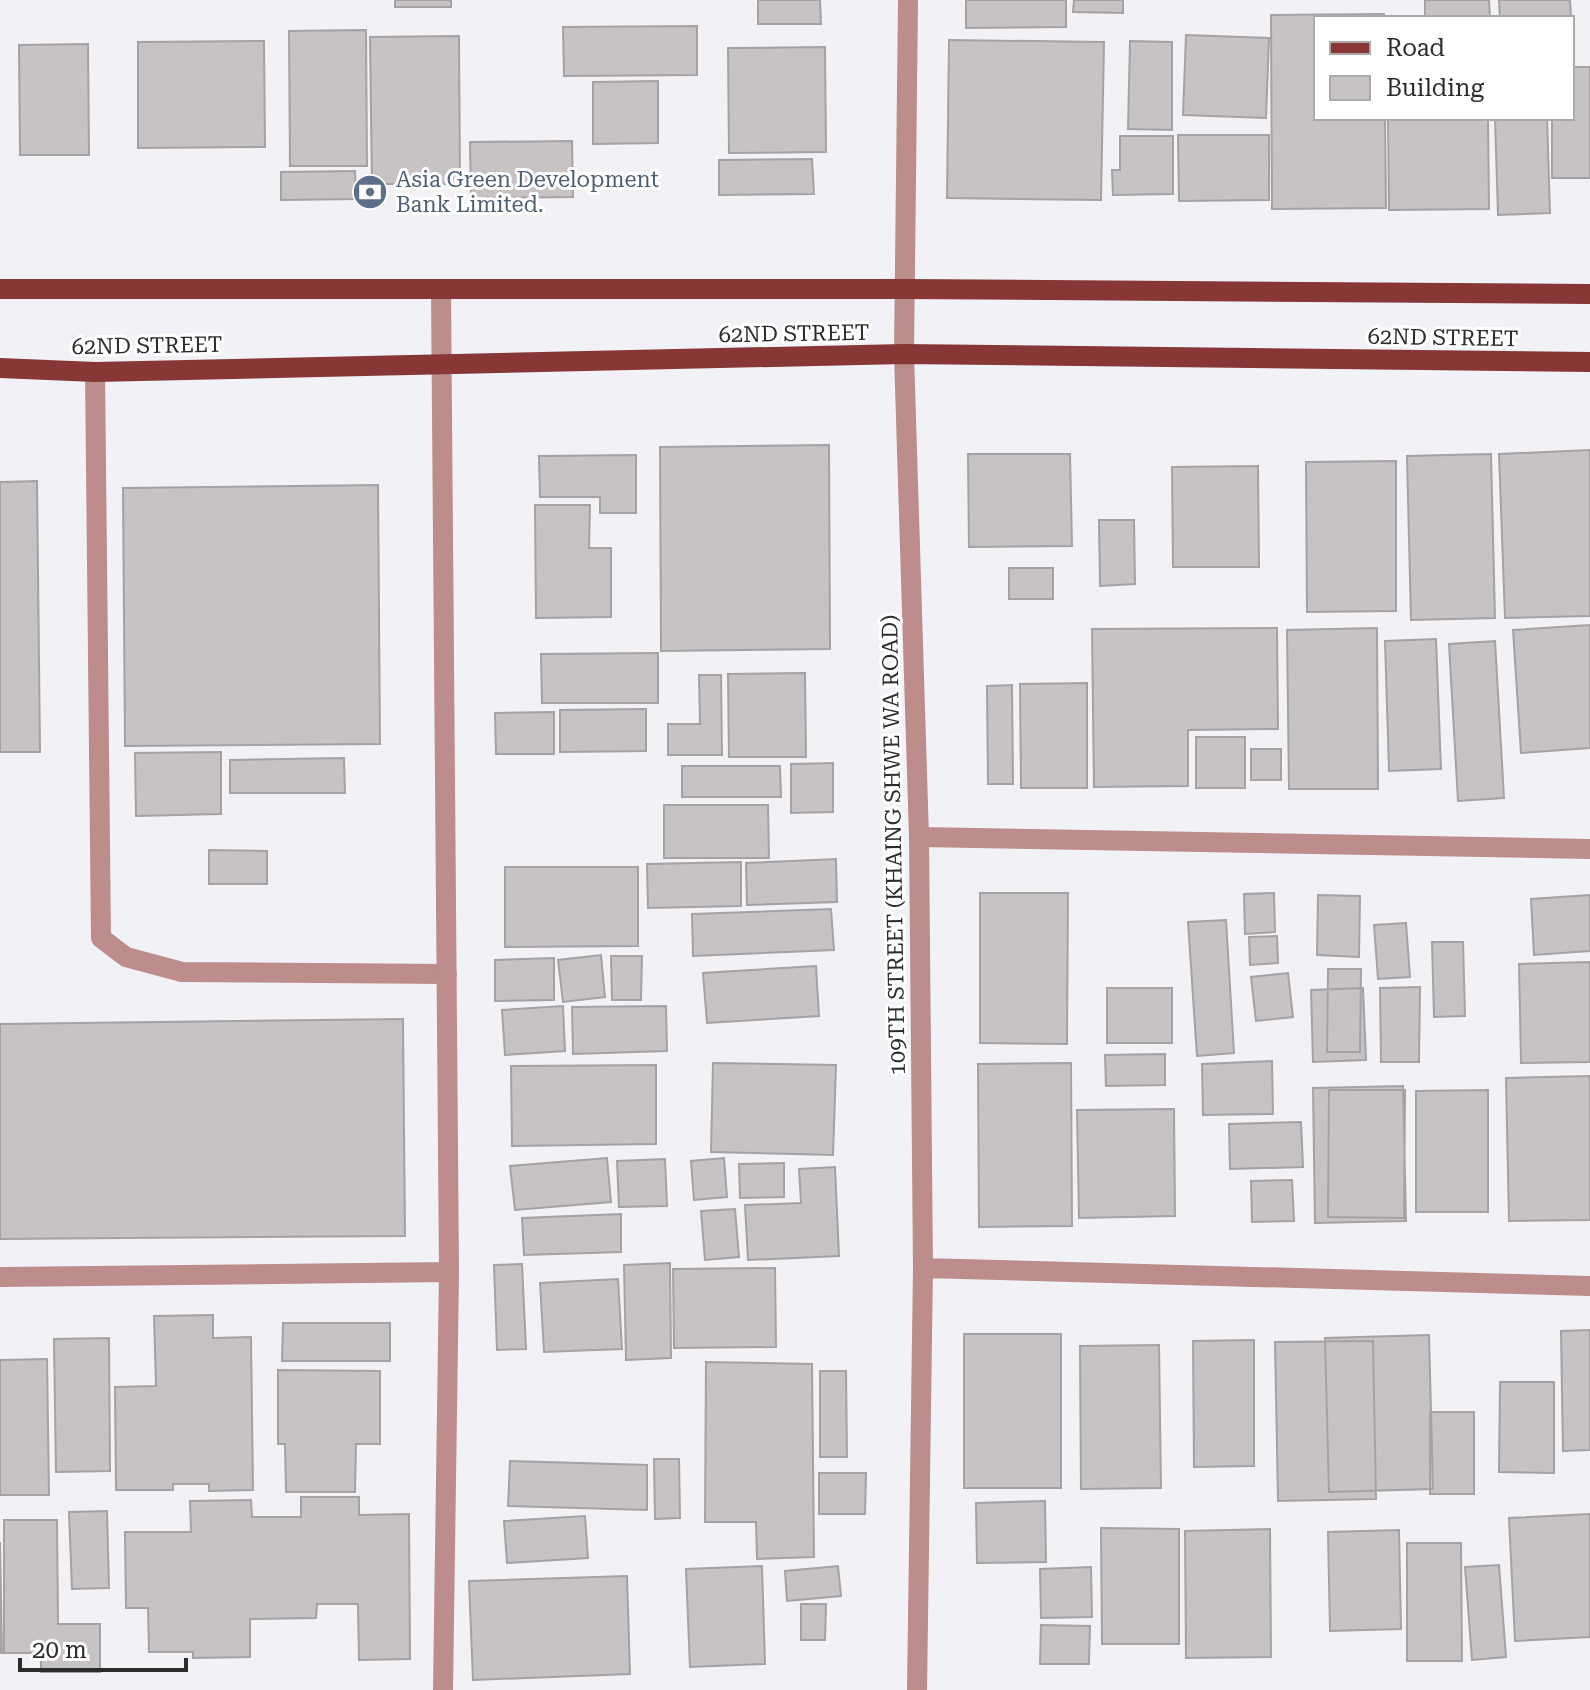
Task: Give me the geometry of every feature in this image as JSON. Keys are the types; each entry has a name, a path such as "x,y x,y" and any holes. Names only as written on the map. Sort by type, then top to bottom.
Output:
{"main road":[{"name":"62ND STREET","path":"0,289 905,289 1590,294"},
{"name":"62ND STREET","path":"0,368 95,372 904,354 1590,362"}],"street":[{"name":"109TH STREET (KHAING SHWE WA ROAD)","path":"908,0 904,354 919,837 923,1268 917,1690"},
{"path":"441,290 449,1272 443,1690"},
{"path":"95,372 101,938 126,957 182,972 447,974"},
{"path":"919,837 1590,849"},
{"path":"923,1268 1590,1286"},
{"path":"0,1277 449,1272"}],"building":[{"path":"395,0 451,0 451,7 395,7"},
{"path":"758,0 820,0 821,24 758,24"},
{"path":"966,0 1066,0 1066,27 966,28"},
{"path":"1074,0 1123,0 1123,13 1073,12"},
{"path":"1425,0 1489,0 1490,16 1425,16"},
{"path":"1499,0 1570,0 1571,16 1500,16"},
{"path":"1384,14 1314,16 1314,120 1385,120 1386,208 1272,209 1271,15"},
{"path":"697,26 697,75 564,76 563,27"},
{"path":"366,30 367,166 290,166 289,31"},
{"path":"1186,35 1269,38 1266,118 1183,115"},
{"path":"459,36 460,184 372,184 370,37"},
{"path":"949,40 1104,42 1101,200 947,198"},
{"path":"264,41 265,147 138,148 138,42"},
{"path":"1130,41 1172,42 1172,130 1128,129"},
{"path":"88,44 89,155 20,155 19,45"},
{"path":"825,47 826,152 729,153 728,48"},
{"path":"1574,67 1590,67 1590,178 1552,178 1552,120 1574,120"},
{"path":"658,81 658,143 593,144 593,82"},
{"path":"1388,120 1488,120 1489,209 1389,210"},
{"path":"1495,120 1547,120 1550,213 1498,215"},
{"path":"1178,135 1269,135 1269,200 1179,201"},
{"path":"1120,136 1173,136 1173,194 1113,195 1112,170 1120,170"},
{"path":"572,141 573,197 471,198 470,142"},
{"path":"812,159 814,194 719,195 719,160"},
{"path":"355,171 356,199 281,200 281,172"},
{"path":"829,445 830,649 661,651 660,447"},
{"path":"1590,450 1590,616 1505,618 1499,454"},
{"path":"968,454 1070,454 1072,546 969,547"},
{"path":"1491,454 1495,618 1411,620 1407,456"},
{"path":"636,455 636,513 600,513 600,497 540,497 539,456"},
{"path":"1396,461 1396,611 1307,612 1306,462"},
{"path":"1258,466 1259,567 1173,567 1172,467"},
{"path":"37,481 40,752 0,752 0,482"},
{"path":"378,485 380,744 125,746 123,488"},
{"path":"535,505 590,505 589,548 611,548 611,617 536,618"},
{"path":"1099,520 1134,520 1135,584 1100,586"},
{"path":"1009,568 1053,568 1053,599 1009,599"},
{"path":"1590,625 1590,748 1521,753 1513,630"},
{"path":"1277,628 1278,729 1188,730 1188,786 1094,787 1092,629"},
{"path":"1377,628 1378,789 1289,789 1287,630"},
{"path":"1436,639 1441,769 1389,771 1385,641"},
{"path":"1495,641 1504,798 1458,801 1449,644"},
{"path":"658,653 658,703 542,703 541,654"},
{"path":"805,673 806,757 729,757 728,674"},
{"path":"699,675 721,675 722,755 668,755 668,724 700,724"},
{"path":"1087,683 1087,788 1021,788 1020,684"},
{"path":"1012,685 1013,784 988,784 987,686"},
{"path":"646,709 646,751 560,752 560,710"},
{"path":"554,712 554,754 496,754 495,713"},
{"path":"1196,737 1245,737 1245,788 1196,788"},
{"path":"1251,749 1281,749 1281,780 1251,780"},
{"path":"221,752 221,814 136,816 135,753"},
{"path":"344,758 345,793 230,793 230,760"},
{"path":"833,763 833,812 791,813 791,764"},
{"path":"682,766 780,766 781,797 682,797"},
{"path":"664,805 768,805 769,858 664,858"},
{"path":"209,850 267,851 267,884 209,884"},
{"path":"836,859 837,902 747,905 746,863"},
{"path":"741,862 741,906 648,908 647,864"},
{"path":"505,867 638,867 638,946 505,947"},
{"path":"980,893 1068,893 1067,1044 980,1043"},
{"path":"1274,893 1275,932 1245,934 1244,894"},
{"path":"1318,895 1360,896 1359,957 1317,955"},
{"path":"1590,895 1590,951 1534,955 1531,899"},
{"path":"831,909 834,950 693,956 692,914"},
{"path":"1226,920 1234,1053 1197,1056 1188,922"},
{"path":"1406,923 1410,977 1378,979 1374,925"},
{"path":"1277,936 1278,963 1250,965 1249,937"},
{"path":"1432,942 1463,942 1465,1016 1434,1017"},
{"path":"601,955 605,997 563,1002 558,960"},
{"path":"611,956 642,956 641,1000 612,1000"},
{"path":"554,958 554,1000 495,1001 495,960"},
{"path":"1590,962 1590,1062 1521,1063 1519,964"},
{"path":"816,966 819,1016 707,1023 703,973"},
{"path":"1328,969 1361,969 1360,1052 1327,1052"},
{"path":"1288,973 1293,1017 1256,1021 1251,977"},
{"path":"1420,987 1419,1062 1381,1062 1380,988"},
{"path":"1107,988 1172,988 1172,1043 1107,1043"},
{"path":"1363,988 1366,1060 1313,1062 1311,990"},
{"path":"563,1006 565,1051 505,1055 502,1010"},
{"path":"666,1006 667,1051 573,1054 572,1007"},
{"path":"403,1019 405,1236 0,1239 0,1024"},
{"path":"1165,1054 1165,1085 1106,1086 1105,1055"},
{"path":"1272,1061 1273,1114 1203,1115 1202,1064"},
{"path":"713,1063 836,1065 833,1155 711,1152"},
{"path":"1071,1063 1072,1226 979,1227 978,1064"},
{"path":"656,1065 656,1144 512,1146 511,1066"},
{"path":"1590,1076 1590,1220 1509,1221 1506,1078"},
{"path":"1403,1086 1406,1221 1315,1223 1313,1088"},
{"path":"1329,1090 1405,1090 1404,1218 1328,1217"},
{"path":"1488,1090 1488,1212 1416,1212 1416,1091"},
{"path":"1174,1109 1175,1216 1079,1218 1077,1110"},
{"path":"1301,1122 1303,1167 1230,1169 1229,1124"},
{"path":"607,1158 611,1202 515,1210 510,1166"},
{"path":"724,1158 727,1197 694,1200 691,1161"},
{"path":"665,1159 667,1206 619,1207 617,1161"},
{"path":"784,1163 784,1197 740,1198 739,1164"},
{"path":"835,1167 839,1256 748,1260 745,1205 801,1203 799,1169"},
{"path":"1292,1180 1294,1221 1252,1222 1251,1181"},
{"path":"735,1209 739,1257 705,1260 701,1211"},
{"path":"621,1214 621,1252 524,1255 522,1218"},
{"path":"670,1263 671,1358 626,1360 624,1265"},
{"path":"522,1264 526,1349 497,1350 494,1265"},
{"path":"775,1268 776,1347 674,1348 673,1269"},
{"path":"618,1279 622,1349 544,1352 540,1283"},
{"path":"213,1315 213,1338 251,1337 253,1490 209,1491 209,1484 173,1484 173,1490 116,1490 115,1387 156,1386 154,1316"},
{"path":"283,1323 390,1323 390,1361 282,1361"},
{"path":"1590,1330 1590,1450 1563,1451 1561,1331"},
{"path":"964,1334 1061,1334 1061,1488 964,1488"},
{"path":"1429,1335 1433,1489 1329,1492 1325,1338"},
{"path":"109,1338 110,1471 56,1472 54,1339"},
{"path":"1254,1340 1254,1466 1194,1467 1193,1341"},
{"path":"1373,1341 1376,1499 1278,1501 1275,1342"},
{"path":"1159,1345 1161,1488 1081,1489 1080,1346"},
{"path":"47,1359 49,1495 0,1495 0,1360"},
{"path":"706,1362 812,1364 814,1557 757,1559 756,1522 705,1522"},
{"path":"278,1370 380,1371 380,1444 356,1444 355,1492 286,1492 285,1444 278,1444"},
{"path":"820,1371 846,1371 847,1457 820,1457"},
{"path":"1500,1382 1554,1382 1554,1473 1499,1472"},
{"path":"1430,1412 1474,1412 1474,1494 1430,1494"},
{"path":"654,1459 679,1459 680,1518 655,1519"},
{"path":"510,1461 647,1465 647,1510 508,1506"},
{"path":"819,1473 866,1473 865,1514 819,1514"},
{"path":"301,1497 359,1497 359,1515 409,1514 410,1659 359,1660 358,1604 317,1604 316,1618 250,1619 250,1657 193,1658 193,1652 149,1652 148,1608 126,1608 125,1532 191,1532 190,1501 251,1500 252,1517 301,1517"},
{"path":"1045,1501 1046,1562 977,1563 976,1503"},
{"path":"107,1511 109,1588 72,1589 69,1512"},
{"path":"1590,1514 1590,1637 1515,1641 1509,1518"},
{"path":"585,1516 588,1558 507,1563 504,1521"},
{"path":"4,1520 57,1520 58,1624 100,1624 100,1672 41,1672 41,1653 4,1653"},
{"path":"1101,1528 1179,1529 1179,1644 1102,1644"},
{"path":"1270,1529 1271,1657 1186,1658 1185,1531"},
{"path":"1399,1530 1401,1629 1330,1631 1328,1532"},
{"path":"0,1542 2,1653 0,1653"},
{"path":"1407,1543 1461,1543 1462,1661 1407,1661"},
{"path":"1499,1565 1506,1657 1472,1660 1465,1567"},
{"path":"762,1566 765,1664 690,1667 686,1569"},
{"path":"838,1566 841,1596 787,1601 785,1571"},
{"path":"1091,1567 1092,1617 1041,1618 1040,1569"},
{"path":"627,1576 630,1674 473,1680 469,1581"},
{"path":"801,1604 826,1604 825,1640 801,1640"},
{"path":"1041,1625 1090,1626 1089,1664 1040,1664"}],"place":[{"name":"Asia Green Development Bank Limited.","path":"370,192"}]}
